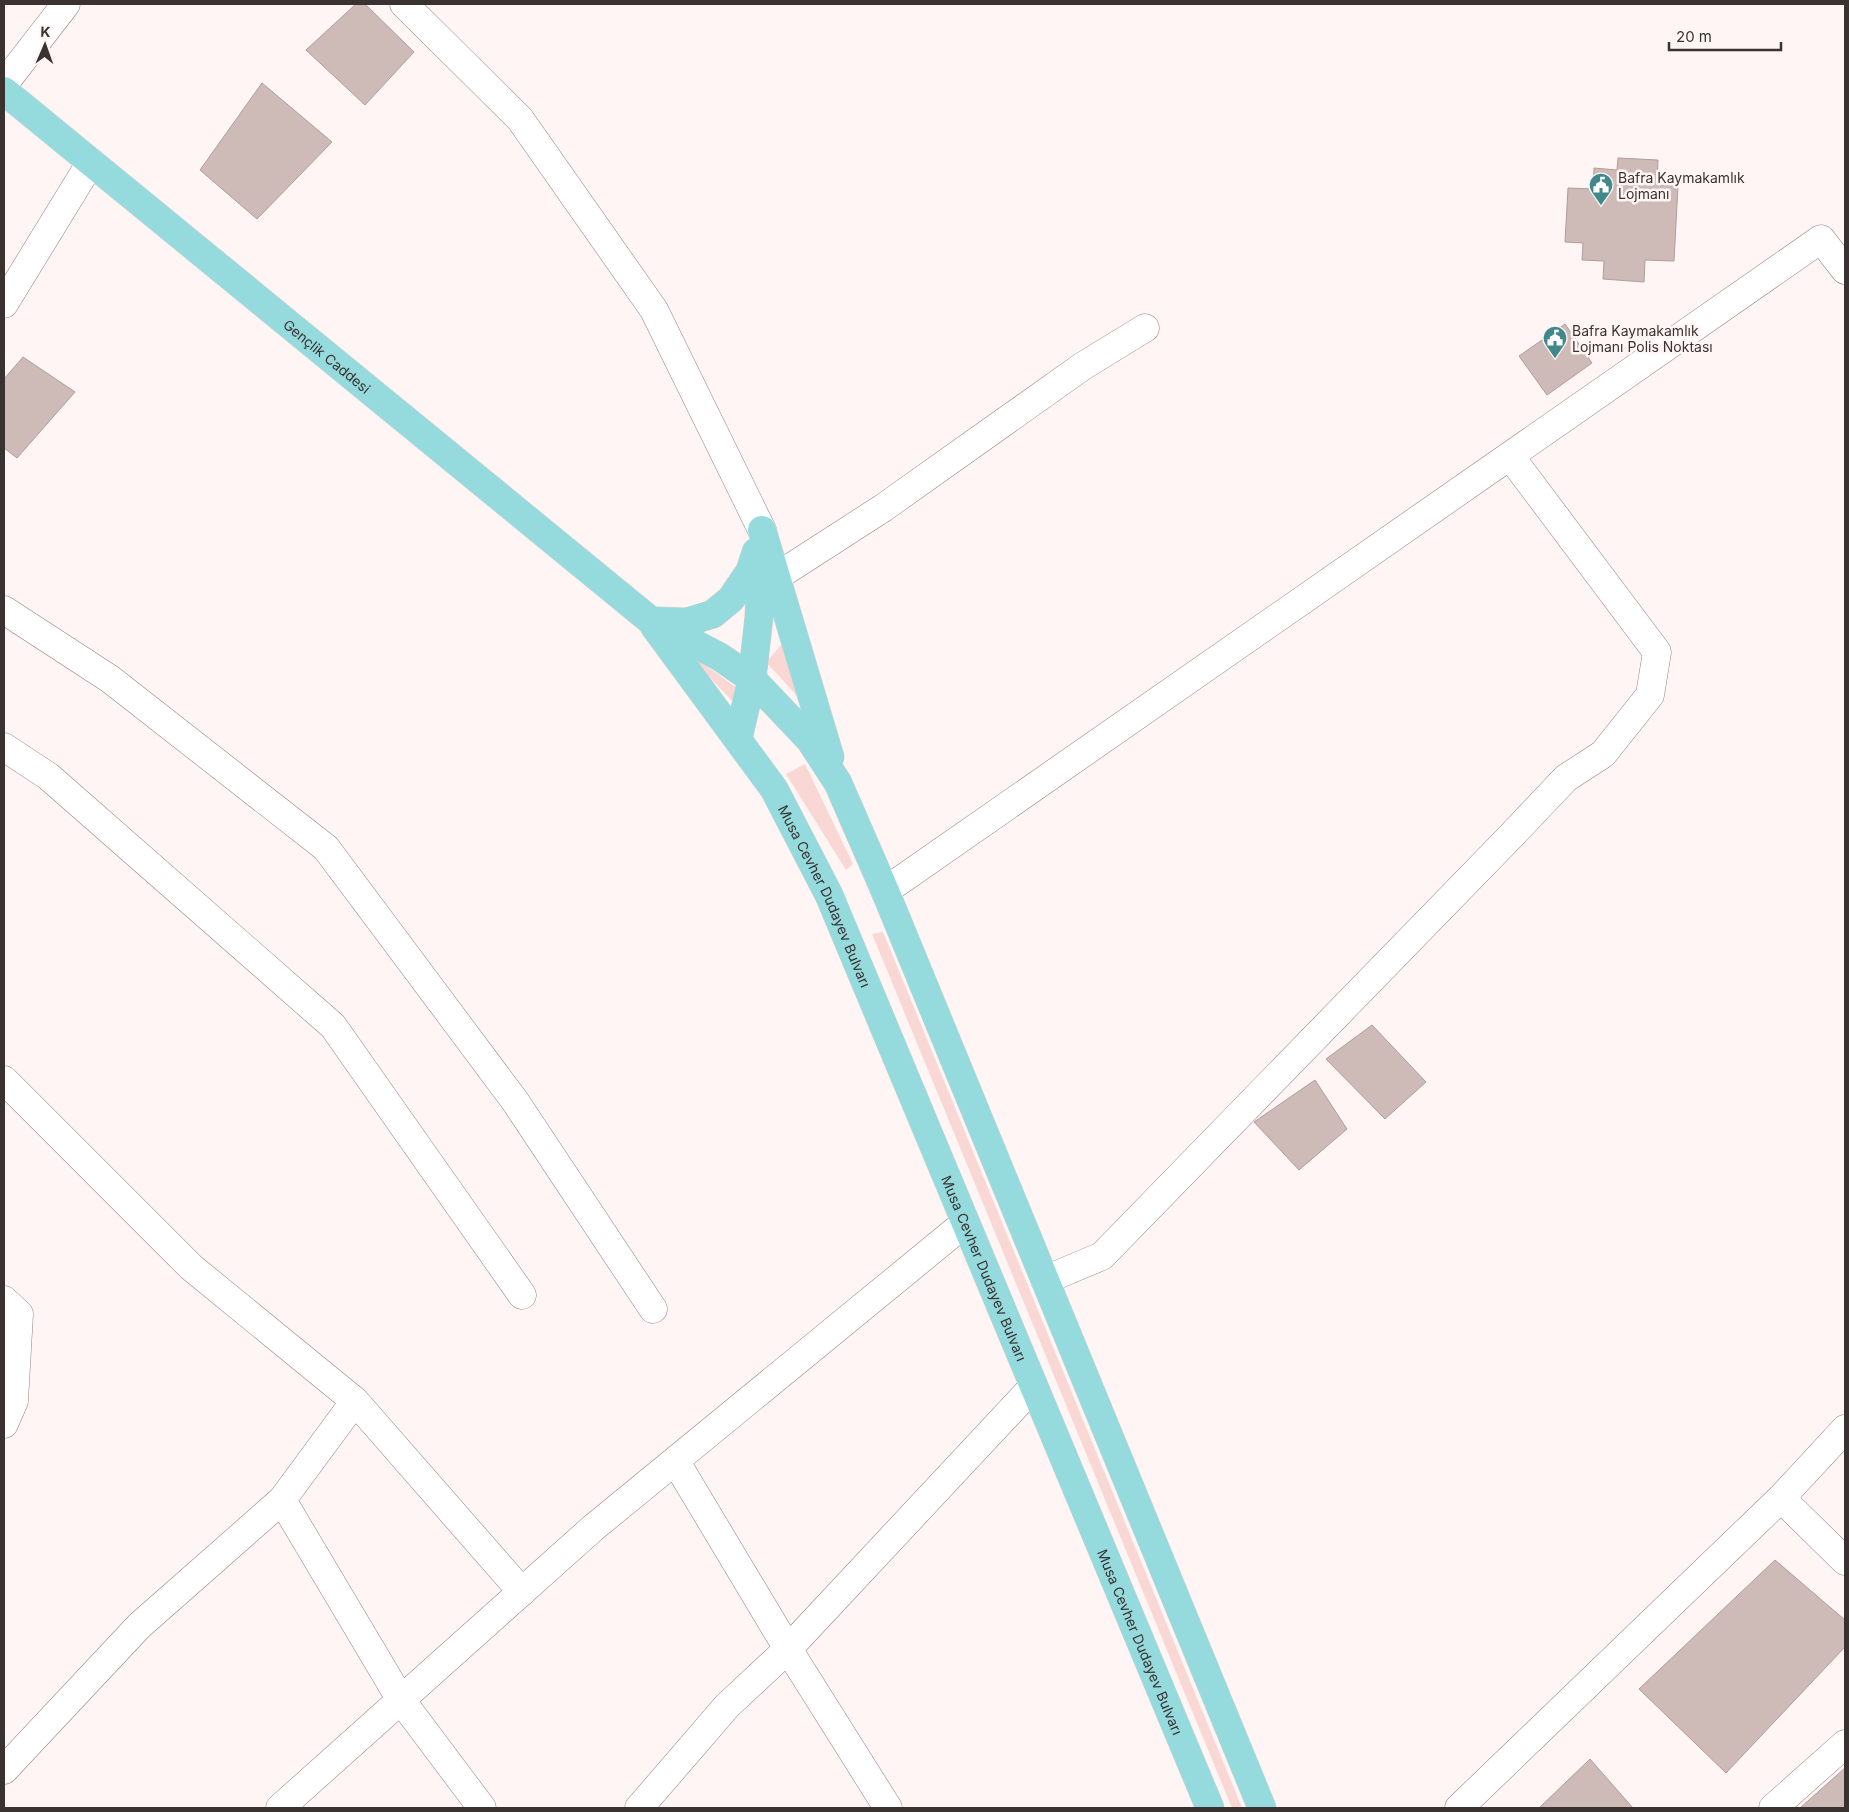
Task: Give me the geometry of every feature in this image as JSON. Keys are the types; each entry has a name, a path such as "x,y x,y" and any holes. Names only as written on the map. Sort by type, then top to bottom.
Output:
{"main road":[{"name":"Gençlik Caddesi","path":"4,91 650,620"},
{"path":"762,530 838,783 885,891 1262,1808"},
{"path":"650,620 687,622 713,614 731,599 750,571 762,530"},
{"path":"738,739 752,679 759,617 762,530"},
{"path":"650,620 720,657 752,679 810,740 838,783"},
{"name":"Musa Cevher Dudayev Bulvarı","path":"650,620 774,789 829,895 1210,1808"}],"street":[{"path":"4,84 66,4"},
{"path":"404,4 520,119 654,310 762,530"},
{"path":"4,304 91,162"},
{"path":"885,891 1821,239 1845,270"},
{"path":"776,577 883,508 1083,366 1145,328"},
{"path":"1045,1280 1102,1256 1512,836 1566,778 1603,754 1650,695 1657,652 1510,456"},
{"path":"4,610 110,679 326,848 515,1102 653,1309"},
{"path":"4,747 48,776 333,1026 522,1295"},
{"path":"4,1080 191,1267 355,1401 522,1592"},
{"path":"280,1808 593,1528 676,1462 965,1223"},
{"path":"4,1300 19,1314 14,1401 4,1424"},
{"path":"639,1808 727,1706 788,1649 1034,1387"},
{"path":"4,1770 139,1626 282,1500 355,1401"},
{"path":"1458,1808 1781,1498 1845,1429"},
{"path":"676,1462 788,1649 888,1808"},
{"path":"1781,1498 1845,1561"},
{"path":"282,1500 401,1700 482,1808"},
{"path":"1772,1808 1845,1744"}],"shaded area":[{"path":"782,644 799,698 766,662"},
{"path":"683,649 737,688 735,704"},
{"path":"805,764 853,864 846,870 786,774"},
{"path":"883,932 1242,1808 1232,1808 872,934"}],"building":[{"path":"356,4 365,4 414,52 365,105 306,50"},
{"path":"262,83 332,142 257,219 200,170"},
{"name":"Bafra Kaymakamlık Lojmanı","path":"1618,158 1658,160 1657,185 1678,186 1674,261 1645,260 1644,282 1603,279 1604,261 1582,260 1583,243 1565,242 1568,188 1593,189 1594,168 1617,170"},
{"name":"Bafra Kaymakamlık Lojmanı Polis Noktası","path":"1565,324 1592,363 1547,395 1519,356"},
{"path":"23,357 75,392 17,458 4,448 4,379"},
{"path":"1372,1025 1426,1082 1385,1119 1326,1059"},
{"path":"1315,1080 1347,1129 1299,1170 1254,1122"},
{"path":"1775,1560 1845,1620 1845,1647 1726,1773 1639,1689"},
{"path":"1590,1759 1633,1808 1539,1808"},
{"path":"1845,1768 1845,1808 1800,1808"}],"place":[{"name":"Bafra Kaymakamlık Lojmanı","path":"1601,206"},
{"name":"Bafra Kaymakamlık Lojmanı Polis Noktası","path":"1555,359"}]}
